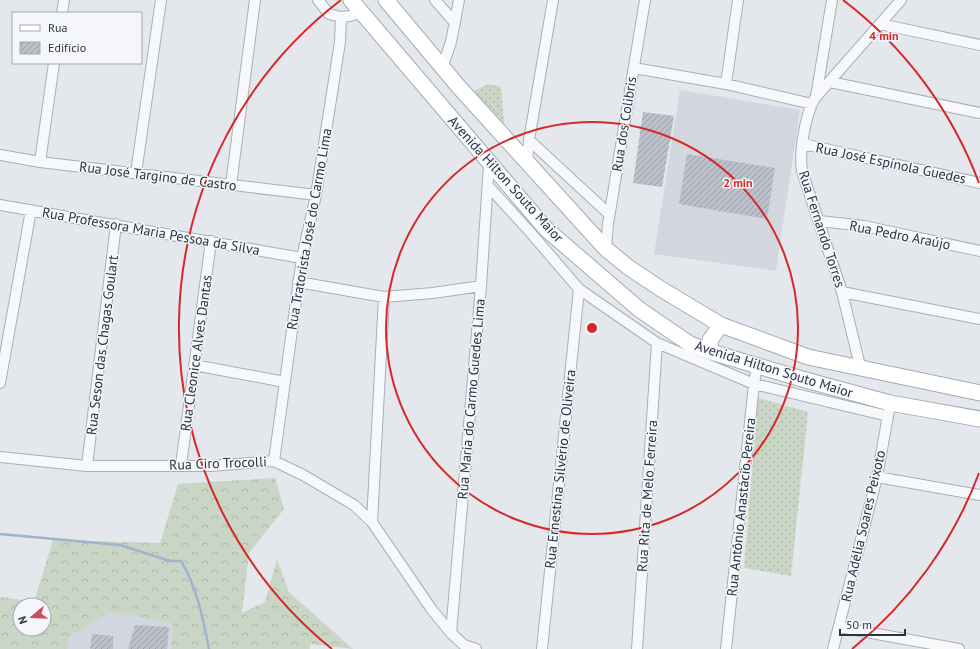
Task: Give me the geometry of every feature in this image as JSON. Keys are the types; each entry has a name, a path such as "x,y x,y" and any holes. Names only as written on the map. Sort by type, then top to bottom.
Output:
{"main road":[{"name":"Avenida Hilton Souto Maior","path":"351,0 489,164 546,229 640,310 690,344 889,409 980,419"},
{"name":"Avenida Hilton Souto Maior","path":"386,0 442,68 606,249 628,267 661,289 721,325 808,357 861,370 980,393"},
{"path":"398,55 418,67 426,64 430,53"},
{"path":"429,92 434,85 439,82 458,86"},
{"path":"711,352 710,340 721,325"}],"street":[{"path":"62,12 64,0"},
{"path":"136,173 161,0"},
{"path":"231,185 255,0"},
{"path":"318,0 329,14 341,17 362,12"},
{"path":"435,0 455,23"},
{"path":"442,68 455,23 459,0"},
{"path":"527,162 529,140 553,0"},
{"name":"Rua dos Colibris","path":"606,249 609,214 644,0"},
{"path":"726,84 738,0"},
{"name":"Rua Fernando Torres","path":"832,0 814,101 800,161 842,292 861,370"},
{"path":"634,68 814,101 901,0"},
{"name":"Rua Tratorista José do Carmo Lima","path":"274,461 298,282 316,195 340,42 341,17"},
{"path":"880,24 980,45"},
{"path":"40,162 54,64"},
{"path":"830,82 980,113"},
{"path":"529,140 609,214"},
{"name":"Rua José Espínola Guedes","path":"803,144 980,183"},
{"name":"Rua José Targino de Castro","path":"0,155 40,162 316,195"},
{"name":"Rua Maria do Carmo Guedes Lima","path":"451,633 481,286 489,187 489,164"},
{"name":"Avenida Hilton Souto Maior","path":"489,187 579,289 657,343 754,384 889,409"},
{"name":"Rua Professora Maria Pessoa da Silva","path":"0,205 116,224 302,258"},
{"path":"0,383 31,210"},
{"name":"Rua Pedro Araújo","path":"820,221 864,226 980,251"},
{"name":"Rua Seson das Chagas Goulart","path":"87,466 116,224"},
{"name":"Rua Cleonice Alves Dantas","path":"181,465 211,241"},
{"path":"298,282 384,297 433,293 481,286"},
{"name":"Rua Ernestina Silvério de Oliveira","path":"542,649 579,289"},
{"path":"842,292 980,320"},
{"path":"372,522 384,297"},
{"name":"Rua Rita de Melo Ferreira","path":"638,649 657,343"},
{"path":"194,365 285,382"},
{"name":"Rua Antônio Anastácio Pereira","path":"726,649 754,384 758,366"},
{"name":"Rua Adélia Soares Peixoto","path":"833,649 877,477 889,409"},
{"name":"Rua Ciro Trocolli","path":"0,457 87,466 210,466 274,461 328,489 354,505 372,522 432,610 451,633 464,644 476,649"},
{"path":"877,477 980,495"},
{"path":"839,627 959,649"}],"shaded area":[{"path":"680,90 800,110 776,271 654,254"},
{"path":"0,597 12,599 12,637 52,637 52,604 311,644 310,649 0,649"}],"green space":[{"path":"488,84 501,87 506,144 466,95"},
{"path":"758,398 808,412 791,576 744,568"},
{"path":"275,478 284,509 249,553 242,613 265,602 277,559 289,592 353,649 311,644 308,649 171,649 173,623 109,612 69,637 67,649 0,649 0,597 12,599 12,637 52,637 52,597 36,597 53,540 160,543 178,484"}],"building":[{"path":"643,112 674,116 662,187 633,183"},
{"path":"687,154 775,168 767,219 679,204"},
{"path":"135,625 169,627 167,649 128,649"},
{"path":"92,634 113,636 113,649 90,649"}],"waterway":[{"path":"0,534 120,545 170,561 181,561 187,571 195,592 202,615 209,649"}]}
